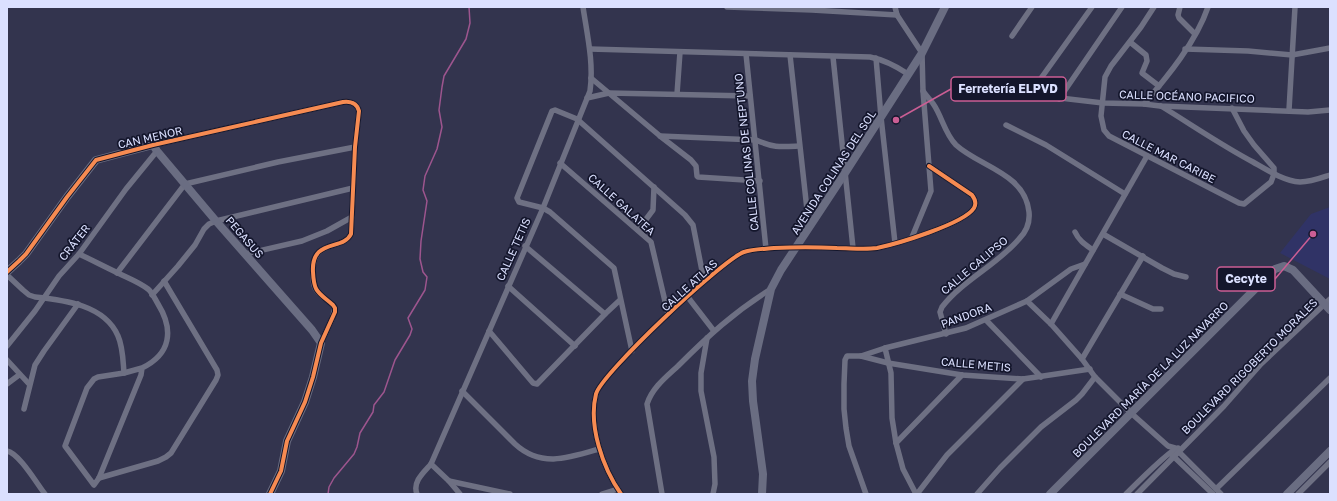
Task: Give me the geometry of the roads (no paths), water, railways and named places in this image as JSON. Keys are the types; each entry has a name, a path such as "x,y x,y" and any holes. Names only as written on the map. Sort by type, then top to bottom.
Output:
{"street":[{"name":"CALLE TETIS","path":"416,492 416,483 431,464 542,208 577,119 587,98 592,78 590,49 583,7"},
{"path":"727,7 812,8 897,15"},
{"path":"895,7 897,15 922,53 923,91 931,191 912,237"},
{"name":"AVENIDA COLINAS DEL SOL","path":"762,494 763,474 753,401 752,381 755,359 771,289 781,270 798,247 922,53 945,7"},
{"path":"1012,36 1032,7"},
{"name":"CALLE OCÉANO PACIFICO","path":"1092,7 1036,86 1036,90 1043,96 1103,103 1160,106 1289,110 1308,112 1330,110"},
{"path":"1059,99 1122,7"},
{"name":"CALLE MAR CARIBE","path":"1154,7 1130,42 1111,66 1105,77 1102,116 1104,130 1109,136 1239,203 1244,204 1271,182 1274,174"},
{"path":"1180,7 1178,14 1179,18 1195,34"},
{"path":"1144,104 1185,50 1195,34 1208,7"},
{"path":"1289,110 1295,7"},
{"path":"1130,42 1146,55 1147,62 1142,73 1159,86"},
{"path":"1185,50 1248,51 1292,55 1330,48"},
{"path":"590,49 876,58 895,65 908,74"},
{"path":"677,94 680,52"},
{"name":"CALLE COLINAS DE NEPTUNO","path":"746,54 766,249"},
{"path":"790,55 809,228"},
{"path":"833,57 853,248"},
{"path":"876,58 895,244"},
{"path":"592,78 694,163 698,177 760,181"},
{"name":"CALLE CALIPSO","path":"923,91 935,105 955,144 964,152 998,170 1025,195 1028,205 1029,216 1027,228 1020,238 1009,250 974,276 942,307 940,312 946,334"},
{"path":"587,98 609,93 750,96"},
{"name":"CAN MENOR","path":"7,272 26,254 96,160 155,148 348,101 358,107 359,111 355,147"},
{"path":"1160,106 1236,153 1274,174 1300,182 1316,180 1330,175"},
{"path":"1232,108 1254,145 1274,168 1274,174"},
{"path":"632,351 614,268 550,212 517,200 553,110 577,119 689,219 693,225 704,281"},
{"path":"1006,125 1046,145 1125,194"},
{"path":"660,136 756,140 778,148 799,146"},
{"path":"117,273 185,184 278,162 355,147 351,234 346,240 320,251 316,255 312,264 315,290 335,308 321,343 307,396 300,415 287,441 281,471 270,494"},
{"name":"PEGASUS","path":"155,148 216,221 312,330 321,343"},
{"name":"CRÁTER","path":"7,346 35,311 59,276 79,254 155,148"},
{"path":"1051,324 1147,156"},
{"name":"CALLE GALATEA","path":"560,163 648,239 652,247 668,314"},
{"name":"CALLE ATLAS","path":"621,494 608,472 599,450 595,422 596,392 601,384 632,351 687,296 728,262 742,253 752,250 798,247 877,248 895,244 912,237 949,226 970,212 976,204 975,199 972,195 930,166"},
{"path":"638,230 653,210 654,187"},
{"path":"152,295 195,245 204,229 209,224 216,221 353,188"},
{"path":"245,254 302,241 327,231 352,217"},
{"path":"1075,232 1077,238 1081,242 1094,250"},
{"path":"1103,234 1168,271 1186,277"},
{"path":"525,246 605,314"},
{"path":"79,254 149,290 160,308 168,331 166,347 155,360 142,368 124,373 98,377 91,382 87,388 66,442 66,446 94,484 99,478 141,375 142,368"},
{"path":"1082,359 1143,256"},
{"name":"PANDORA","path":"866,494 849,446 846,428 844,408 845,360 848,355 860,356 885,348 946,334 986,320 1027,301 1071,269 1085,264"},
{"name":"BOULEVARD MARÍA DE LA LUZ NAVARRO","path":"1050,494 1275,269 1284,266 1293,270 1328,305"},
{"path":"7,275 29,295 78,304 92,309 108,321 118,336 124,373"},
{"path":"99,478 158,461 171,453 218,375 217,370 164,282"},
{"path":"508,286 575,346"},
{"path":"662,494 647,404 649,397 707,337 744,306 771,289"},
{"path":"1120,294 1153,309 1161,309"},
{"path":"687,296 714,331"},
{"path":"489,331 533,383 537,384 620,300"},
{"path":"1027,301 1051,324 1082,359 1095,377 1131,413 1168,446 1176,451 1213,492 1221,494"},
{"path":"24,409 29,384 35,365 78,304"},
{"name":"BOULEVARD RIGOBERTO MORALES","path":"1126,494 1176,451 1224,406 1261,364 1328,305"},
{"path":"986,320 1041,376"},
{"path":"707,337 701,373 701,391 714,457 715,484 713,494"},
{"path":"885,348 891,373 892,418 896,443 902,469 917,494 947,455 1023,378"},
{"name":"CALLE METIS","path":"860,356 888,363 962,375 1023,378 1090,369"},
{"path":"7,360 29,384"},
{"path":"7,384 19,374"},
{"path":"896,443 962,375"},
{"path":"977,494 1000,468 1041,428 1076,400 1095,377"},
{"path":"1213,492 1330,378"},
{"path":"462,391 521,450 530,455 545,459 562,459 599,450"},
{"path":"7,450 11,452 25,467 45,494"},
{"name":"BOULEVARD RIGOBERTO MORALES","path":"1137,494 1176,451"},
{"path":"1287,494 1330,452"},
{"path":"1298,494 1330,462"},
{"path":"431,464 450,481 460,494"},
{"path":"450,481 510,494"},
{"path":"602,494 618,489"}],"waterway":[{"path":"328,494 329,487 334,478 354,454 360,433 373,412 374,405 384,392 395,360 412,329 408,318 425,290 427,277 423,272 420,259 427,201 423,190 425,176 437,149 442,127 439,110 444,76 466,39 470,23 469,7"}],"place":[{"name":"Ferretería ELPVD","path":"896,120"},
{"name":"Cecyte","path":"1313,234"}]}
